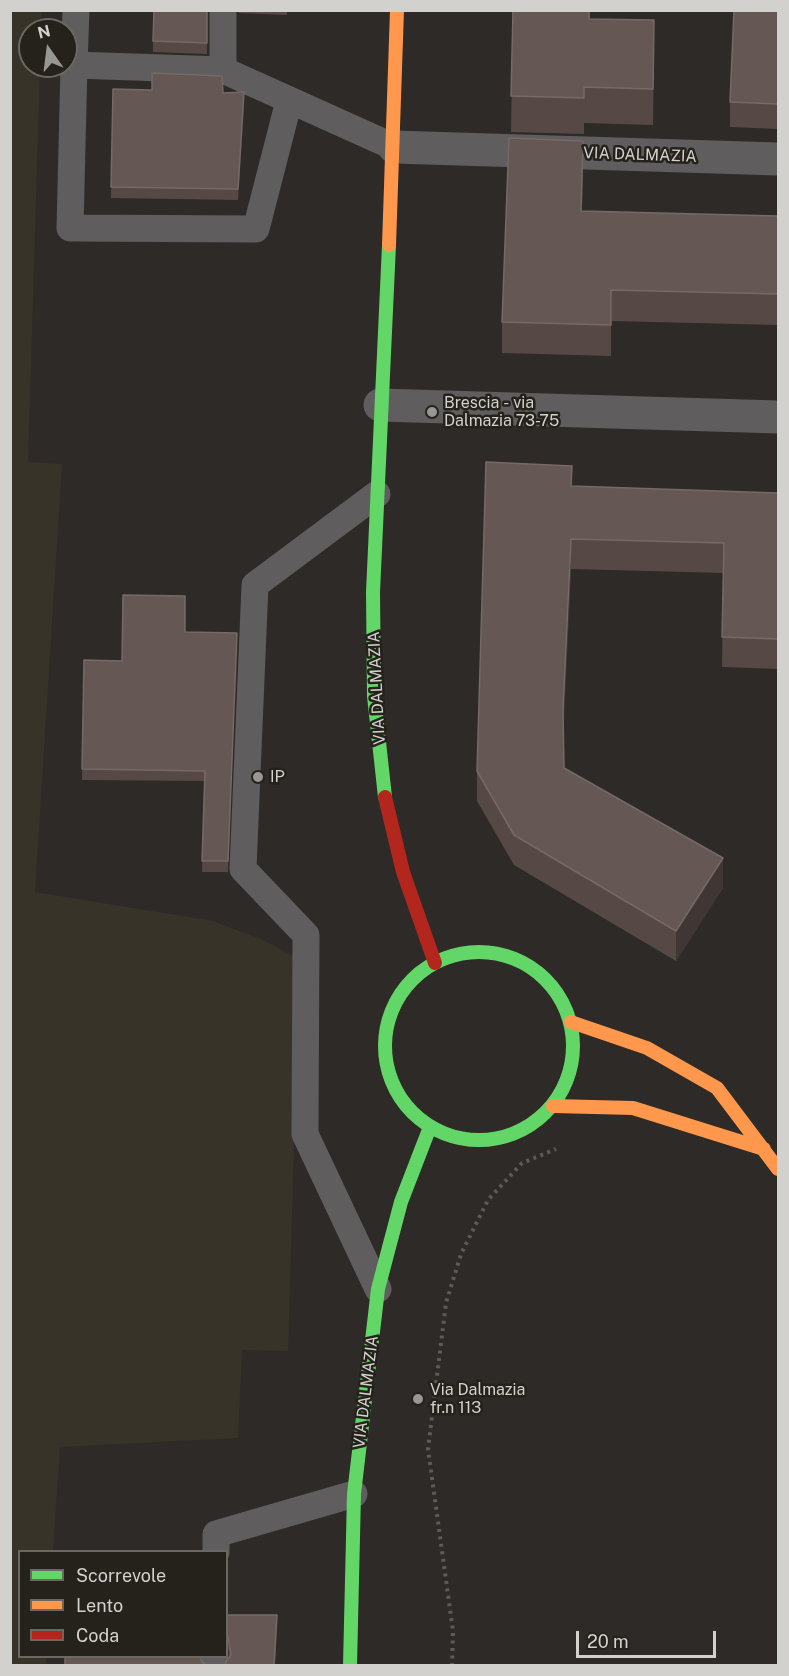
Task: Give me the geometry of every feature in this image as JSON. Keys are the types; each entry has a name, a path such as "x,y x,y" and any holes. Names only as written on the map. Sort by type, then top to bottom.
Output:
{"main road":[{"name":"VIA DALMAZIA","path":"397,10 394,147 380,405 373,592 374,696 385,798 403,873 435,963"},
{"path":"476,952 497,953 517,960 536,971 552,985 571,1022 574,1044 572,1066 565,1087 553,1106 536,1121 517,1133 495,1139 473,1140 450,1136 430,1127 414,1115 402,1100 389,1072 385,1043 388,1023 405,988 435,963 455,955 476,952"},
{"path":"571,1022 647,1048 717,1088 778,1169"},
{"path":"553,1106 633,1108 764,1149"},
{"name":"VIA DALMAZIA","path":"350,1665 354,1494 378,1289 401,1202 430,1127"}],"street":[{"name":"VIA DALMAZIA","path":"394,147 778,159"},
{"path":"380,405 778,417"}],"lane":[{"path":"223,10 223,70"},
{"path":"78,64 223,70 394,147"},
{"path":"74,78 70,228 256,230 289,101"},
{"path":"377,494 255,585 243,869 306,935 305,1134 378,1289"},
{"path":"216,1550 216,1534 354,1494"}],"path":[{"path":"452,1665 453,1631 428,1449 446,1303 461,1254 488,1200 522,1163 560,1148"}],"shaded area":[{"path":"42,10 42,18 18,18 18,78 40,78 28,462 62,464 35,892 213,921 261,939 297,958 298,1009 288,1351 242,1350 238,1438 60,1447 53,1550 18,1550 18,1658 46,1658 46,1665 11,1666 10,11"}],"building":[{"path":"154,10 207,10 207,43 153,41"},
{"path":"513,10 589,10 589,19 654,20 653,89 584,87 584,98 511,96"},
{"path":"734,10 778,10 778,104 730,102"},
{"path":"152,73 222,76 223,93 244,92 238,189 111,187 113,89 152,90"},
{"path":"509,138 583,141 581,211 778,216 778,294 611,290 611,325 502,322"},
{"path":"486,462 572,466 571,486 778,493 778,639 722,637 724,543 571,539 563,710 564,768 723,858 676,931 514,835 477,771"},
{"path":"123,595 185,596 185,632 237,633 228,861 202,861 205,771 82,769 84,660 122,661"},
{"path":"228,1615 277,1615 274,1665 224,1665 231,1655"},
{"path":"65,1658 201,1658 207,1665 65,1665"}],"traffic: fast":[{"path":"385,797 374,696 373,592 389,245"},
{"path":"470,952 488,952 523,963 539,973 552,986 566,1010 573,1046 566,1082 552,1106 539,1119 506,1136 488,1140 470,1140 435,1129 419,1119 406,1106 389,1073 385,1055 385,1037 396,1002 406,986 419,973 452,956 470,952"},
{"path":"350,1666 354,1494 378,1289 401,1202 430,1127"}],"traffic: slow":[{"path":"389,245 397,10"},
{"path":"571,1022 647,1048 717,1088 778,1169"},
{"path":"553,1106 633,1108 764,1149"}],"traffic: jam":[{"path":"385,797 403,872 435,963"}],"place":[{"name":"Brescia - via Dalmazia 73-75","path":"432,412"},
{"name":"IP","path":"258,777"},
{"name":"Via Dalmazia fr.n 113","path":"418,1399"}]}
